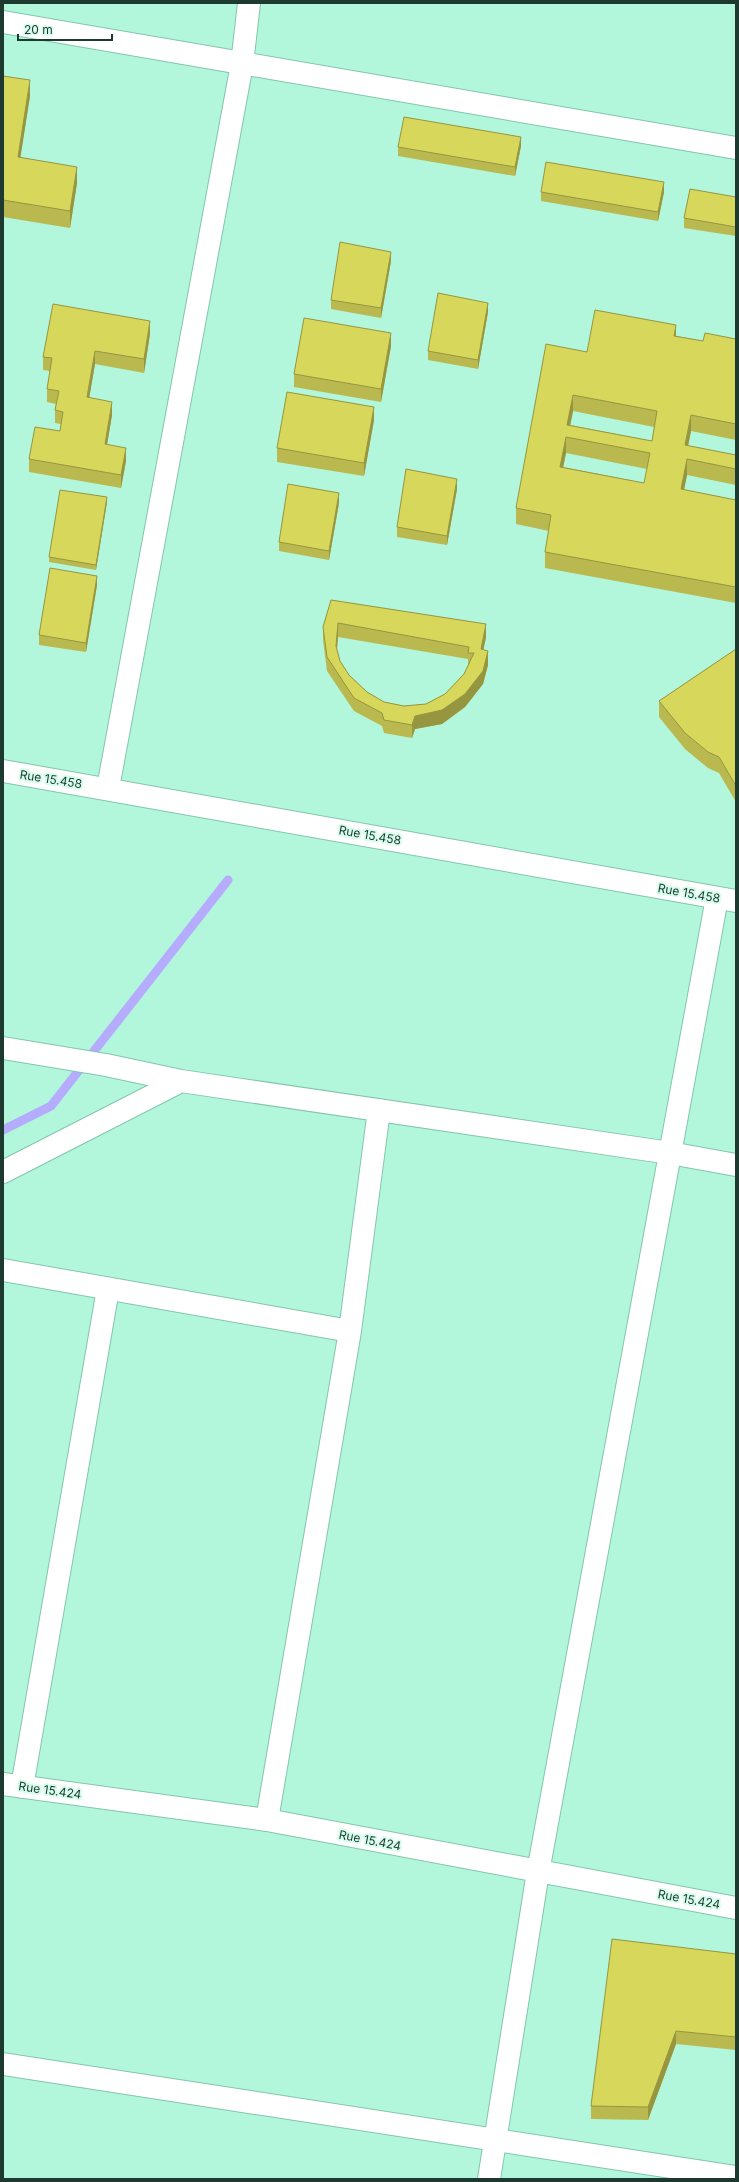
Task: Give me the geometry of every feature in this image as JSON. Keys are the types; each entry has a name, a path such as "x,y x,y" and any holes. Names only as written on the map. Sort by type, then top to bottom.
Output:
{"street":[{"path":"108,788 242,64 249,3"},
{"path":"3,22 736,148"},
{"name":"Rue 15.458","path":"3,771 108,788 727,900"},
{"path":"489,2179 538,1872 670,1152 727,900"},
{"path":"3,1048 106,1065 181,1082 670,1152 736,1165"},
{"path":"3,1172 181,1082"},
{"path":"268,1820 350,1331 379,1110"},
{"path":"3,1270 350,1331"},
{"path":"13,1785 108,1289"},
{"name":"Rue 15.424","path":"13,1785 268,1820 538,1872 736,1908"},
{"path":"3,2064 736,2177"}],"building":[{"path":"3,76 30,80 18,157 77,167 70,211 3,200"},
{"path":"404,117 521,137 515,167 398,147"},
{"path":"546,162 664,182 658,212 541,192"},
{"path":"690,189 736,197 736,227 684,218"},
{"path":"340,242 391,252 381,308 331,300"},
{"path":"438,293 488,303 478,360 428,351"},
{"path":"53,304 150,321 144,359 95,351 87,397 112,402 105,444 126,448 121,475 29,459 35,427 60,431 63,412 55,410 59,391 47,389 52,358 43,357"},
{"path":"595,310 676,325 674,336 703,341 705,333 736,339 736,424 691,415 685,445 736,455 736,469 687,459 681,489 736,500 736,587 545,552 551,515 516,508 546,344 587,352","holes":["573,395 657,411 652,441 567,425","566,437 650,453 644,483 560,467"]},
{"path":"304,318 391,333 381,389 294,374"},
{"path":"287,392 374,407 364,463 277,448"},
{"path":"406,469 457,479 447,536 397,527"},
{"path":"288,484 339,493 329,551 279,542"},
{"path":"60,490 107,497 96,565 49,557"},
{"path":"50,568 97,576 86,643 39,635"},
{"path":"331,600 486,624 481,649 488,651 483,671 465,694 442,710 415,716 412,725 384,720 382,713 354,698 327,657 323,627","holes":["338,623 469,647 468,653 474,653 464,674 445,694 426,704 404,706 384,702 367,692 349,675 340,661 336,646"]},
{"path":"736,649 736,786 719,757 708,752 685,733 659,701"},
{"path":"612,1939 736,1954 736,2037 676,2031 648,2107 591,2106"}],"waterway":[{"path":"3,1130 51,1106 228,880"}]}
